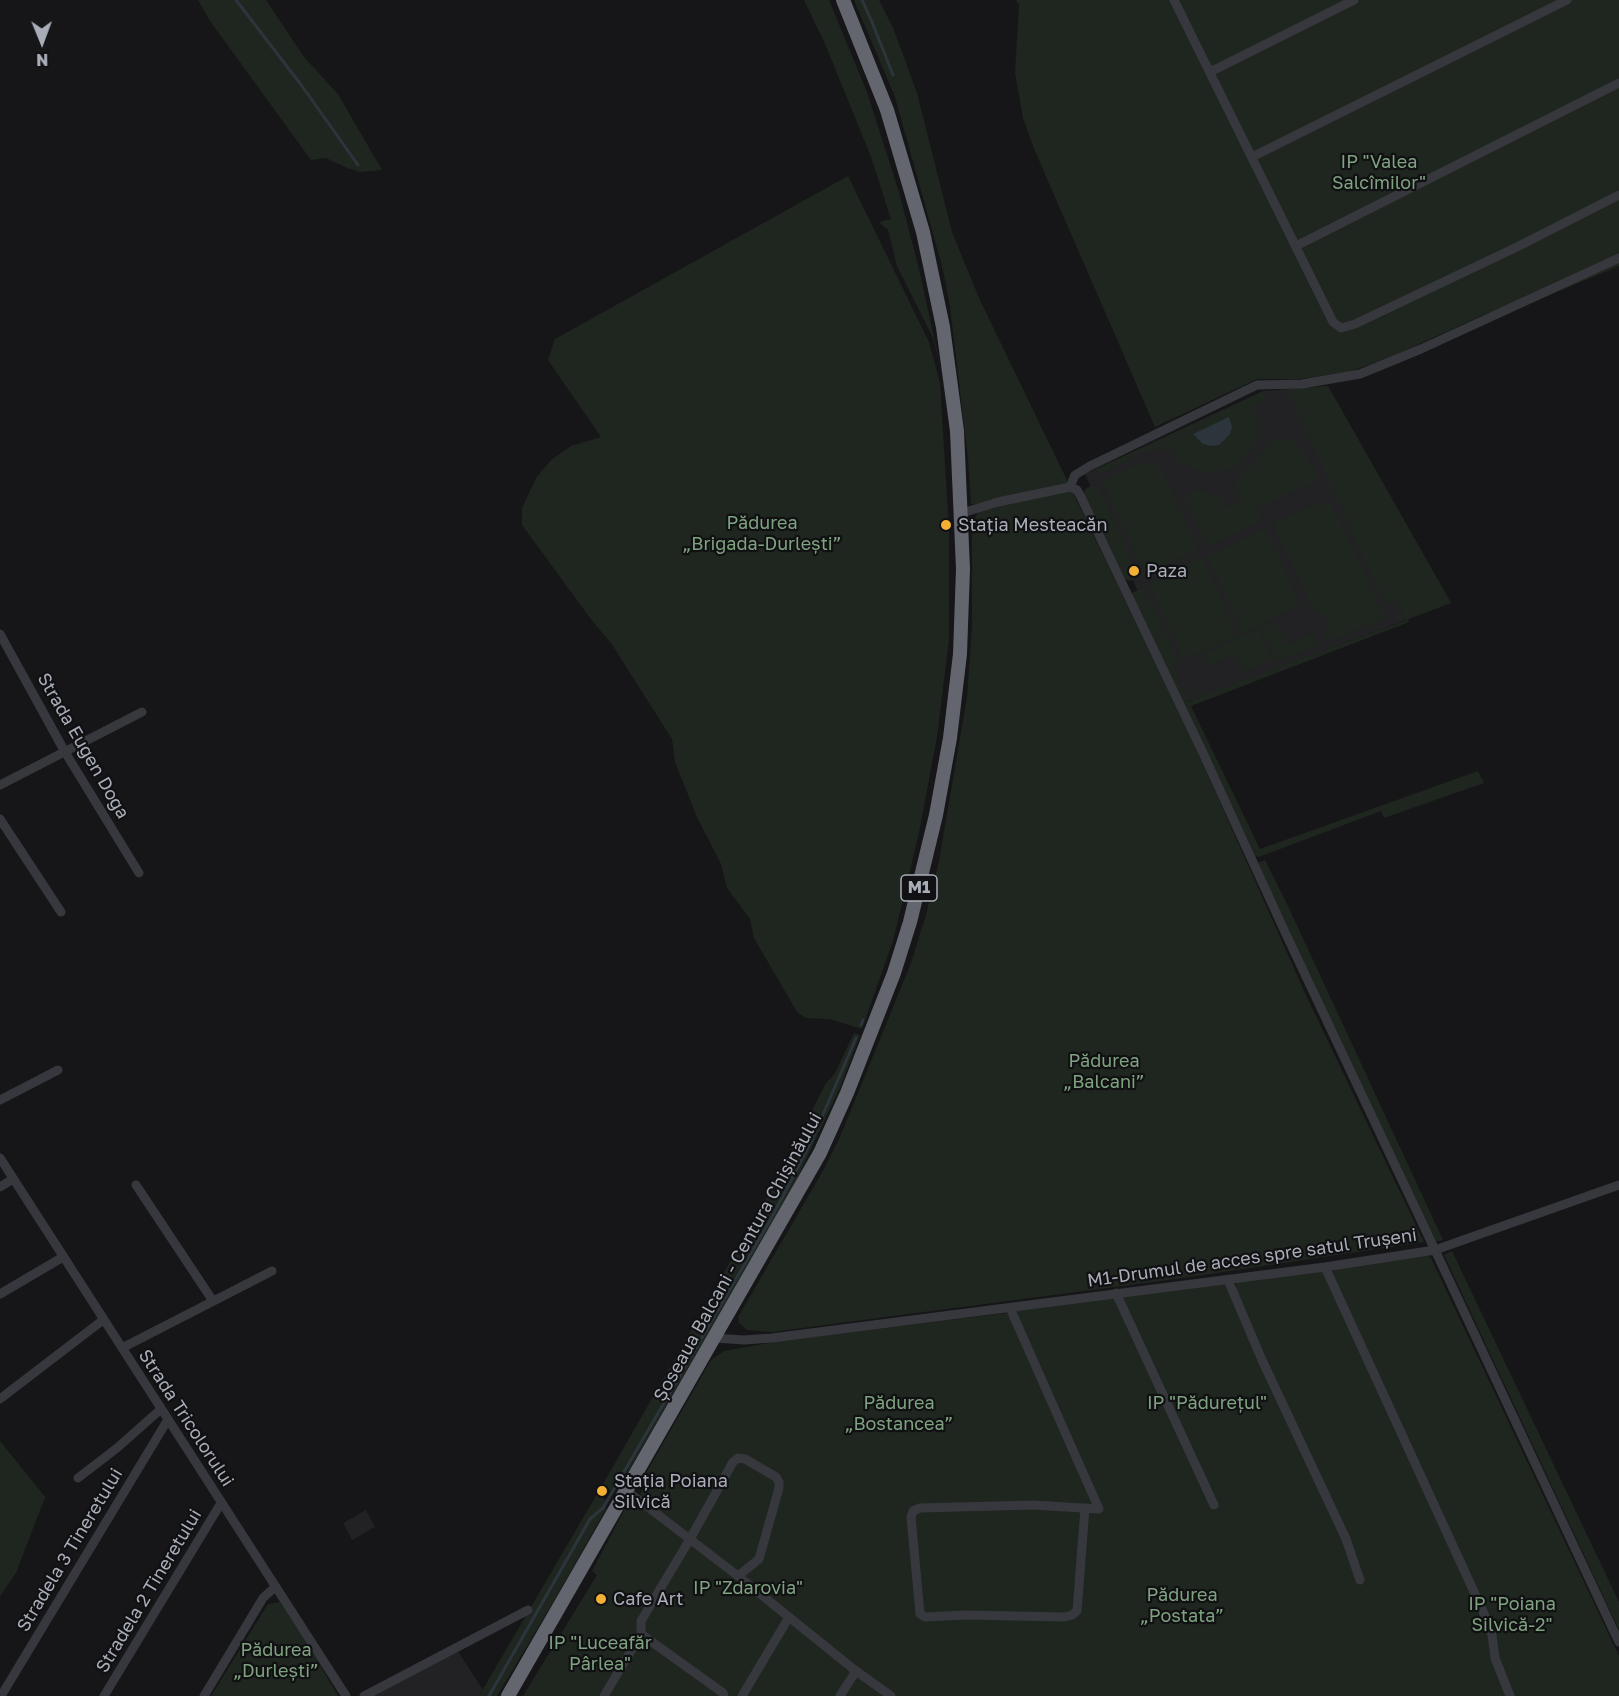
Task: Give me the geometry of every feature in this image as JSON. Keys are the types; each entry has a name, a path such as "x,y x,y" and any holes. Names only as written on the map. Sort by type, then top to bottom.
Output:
{"highway":[{"name":"Șoseaua Balcani - Centura Chișinăului","path":"508,1696 820,1153 894,973 910,922 936,815 955,696 962,613 962,513 957,431 949,366 923,232 887,110 843,0"}],"street":[{"path":"1174,0 1333,322 1341,328 1355,324 1519,246 1619,195"},
{"path":"1210,72 1354,0"},
{"path":"1252,157 1567,0"},
{"path":"1296,246 1619,83"},
{"path":"1070,487 1075,475 1090,466 1257,385 1302,384 1360,374 1421,349 1619,258"},
{"path":"962,513 998,502 1070,487 1077,490 1126,589 1435,1250 1619,1185"},
{"name":"Strada Eugen Doga","path":"0,634 65,752 139,873"},
{"path":"0,785 142,712"},
{"path":"0,819 61,912"},
{"path":"0,1100 58,1070"},
{"name":"Strada Tricolorului","path":"0,1158 345,1696"},
{"path":"0,1186 13,1179"},
{"path":"136,1185 213,1301"},
{"name":"M1-Drumul de acces spre satul Trușeni","path":"715,1338 744,1340 772,1338 1228,1280 1435,1250 1619,1642"},
{"path":"0,1294 63,1257"},
{"path":"1325,1267 1486,1618 1492,1635 1495,1658 1510,1696"},
{"path":"122,1348 272,1271"},
{"path":"1228,1280 1262,1360 1346,1539 1360,1580"},
{"path":"1116,1293 1214,1506"},
{"path":"1010,1308 1099,1509 1033,1505 920,1508 913,1511 911,1517 920,1614 926,1617 965,1615 1064,1617 1072,1615 1077,1611 1085,1509"},
{"path":"0,1399 103,1320"},
{"name":"Stradela 3 Tineretului","path":"78,1478 117,1448 161,1409"},
{"name":"Stradela 3 Tineretului","path":"1,1696 167,1420"},
{"path":"604,1696 641,1634 641,1621 733,1462 738,1458 746,1459 776,1477 779,1488 759,1559 738,1576"},
{"path":"627,1491 891,1696"},
{"name":"Stradela 2 Tineretului","path":"104,1696 221,1503"},
{"path":"204,1696 263,1598 276,1587"},
{"path":"364,1696 528,1610"},
{"path":"742,1696 789,1617"},
{"path":"641,1634 723,1692 724,1696"},
{"path":"840,1696 856,1671"}],"shaded area":[{"path":"1328,386 1451,603 1188,702 1085,474 1263,391"},
{"path":"1229,417 1232,427 1230,434 1219,445 1203,444 1193,434"},
{"path":"366,1510 375,1527 352,1540 343,1523"},
{"path":"457,1650 483,1690 479,1696 369,1696"}],"green space":[{"path":"198,0 266,0 304,57 338,94 382,170 360,172 326,158 311,160 210,21"},
{"path":"804,0 829,0 867,92 899,192 941,369 933,338 897,266 888,230 879,222 891,219 871,157 826,46"},
{"name":"Pădurea „Balcani”","path":"854,0 879,0 894,30 917,93 952,232 979,298 1190,735 1305,993 1424,1242 1183,1278 772,1332 747,1330 739,1323 738,1317 824,1169 840,1137 911,963 939,861 967,697 972,626 972,522 978,513 978,504 971,504 968,458 950,307 943,270 895,97"},
{"name":"IP \"Valea Salcîmilor\"","path":"1016,0 1619,0 1619,266 1493,319 1490,312 1388,358 1349,372 1299,379 1257,379 1155,427 1035,151 1023,118 1015,73 1019,5"},
{"name":"Pădurea „Brigada-Durlești”","path":"848,176 929,342 940,383 949,529 949,640 937,737 919,833 893,941 862,1029 830,1019 806,1018 797,1012 754,938 750,919 727,888 721,864 697,817 675,762 672,739 611,643 522,525 522,508 536,478 551,460 571,446 601,437 548,360 555,339"},
{"path":"1328,386 1451,603 1408,619 1409,622 1191,706 1260,849 1478,771 1484,783 1384,818 1381,811 1259,857 1255,856 1132,595 1133,592 1145,590 1178,660 1172,664 1189,702 1202,696 1200,692 1195,694 1194,688 1208,693 1407,620 1396,602 1388,603 1383,600 1287,389"},
{"path":"1262,392 1267,400 1254,406 1259,426 1255,445 1242,462 1232,469 1209,474 1192,469 1179,461 1168,446 1141,452 1099,475 1096,469"},
{"path":"1283,437 1296,443 1304,452 1318,475 1318,481 1257,509 1262,521 1208,546 1185,496 1199,489 1220,497 1226,508 1242,499 1234,483 1272,441"},
{"path":"1150,463 1163,471 1197,547 1196,551 1147,573 1143,571 1103,483 1105,479 1136,465"},
{"path":"1093,485 1099,489 1134,565 1128,568 1133,580 1129,581 1124,578 1084,493 1085,489"},
{"path":"1326,501 1331,503 1385,617 1332,641 1327,639 1323,630 1329,627 1321,610 1315,613 1274,527 1276,521"},
{"path":"1263,529 1267,531 1300,604 1243,633 1207,556"},
{"path":"1203,557 1237,636 1186,658 1184,661 1149,583"},
{"path":"1275,621 1287,645 1314,633 1318,643 1277,662 1260,628"},
{"path":"1258,628 1272,660 1244,672 1236,654 1208,666 1203,654"},
{"path":"1265,860 1443,1240 1434,1242 1257,863"},
{"path":"854,1033 860,1035 839,1090 791,1191 622,1482 611,1491 602,1486 778,1178"},
{"path":"1452,1251 1619,1602 1619,1630 1444,1255"},
{"path":"1427,1255 1431,1258 1619,1656 1619,1696 523,1696 597,1575 592,1571 627,1505 639,1504 642,1498 640,1494 648,1481 646,1473 711,1360 724,1351 780,1341 1007,1313 1009,1317 1017,1316 1015,1311 1121,1295 1225,1283 1236,1289 1236,1282 1322,1271 1332,1273 1334,1268"},
{"path":"0,1441 46,1498 16,1573 0,1596"},
{"path":"597,1494 605,1499 606,1509 554,1601 497,1696 479,1696"},
{"name":"Pădurea „Durlești”","path":"280,1602 338,1696 211,1696 268,1604"}],"waterway":[{"path":"236,0 302,86 358,165"},
{"path":"862,0 893,75"},
{"path":"861,1025 863,1020"},
{"path":"489,1696 590,1519 603,1508 772,1217 812,1140 856,1038"}],"place":[{"name":"Stația Mesteacăn","path":"946,525"},
{"name":"Paza","path":"1134,571"},
{"name":"Stația Poiana Silvică","path":"602,1491"},
{"name":"Cafe Art","path":"601,1599"}],"park label":[{"name":"IP \"Pădurețul\"","path":"1207,1403"},
{"name":"Pădurea „Bostancea”","path":"899,1413"},
{"name":"IP \"Zdarovia\"","path":"748,1588"},
{"name":"Pădurea „Postata”","path":"1182,1605"},
{"name":"IP \"Poiana Silvică-2\"","path":"1512,1614"},
{"name":"IP \"Luceafăr Pârlea\"","path":"600,1653"}]}
